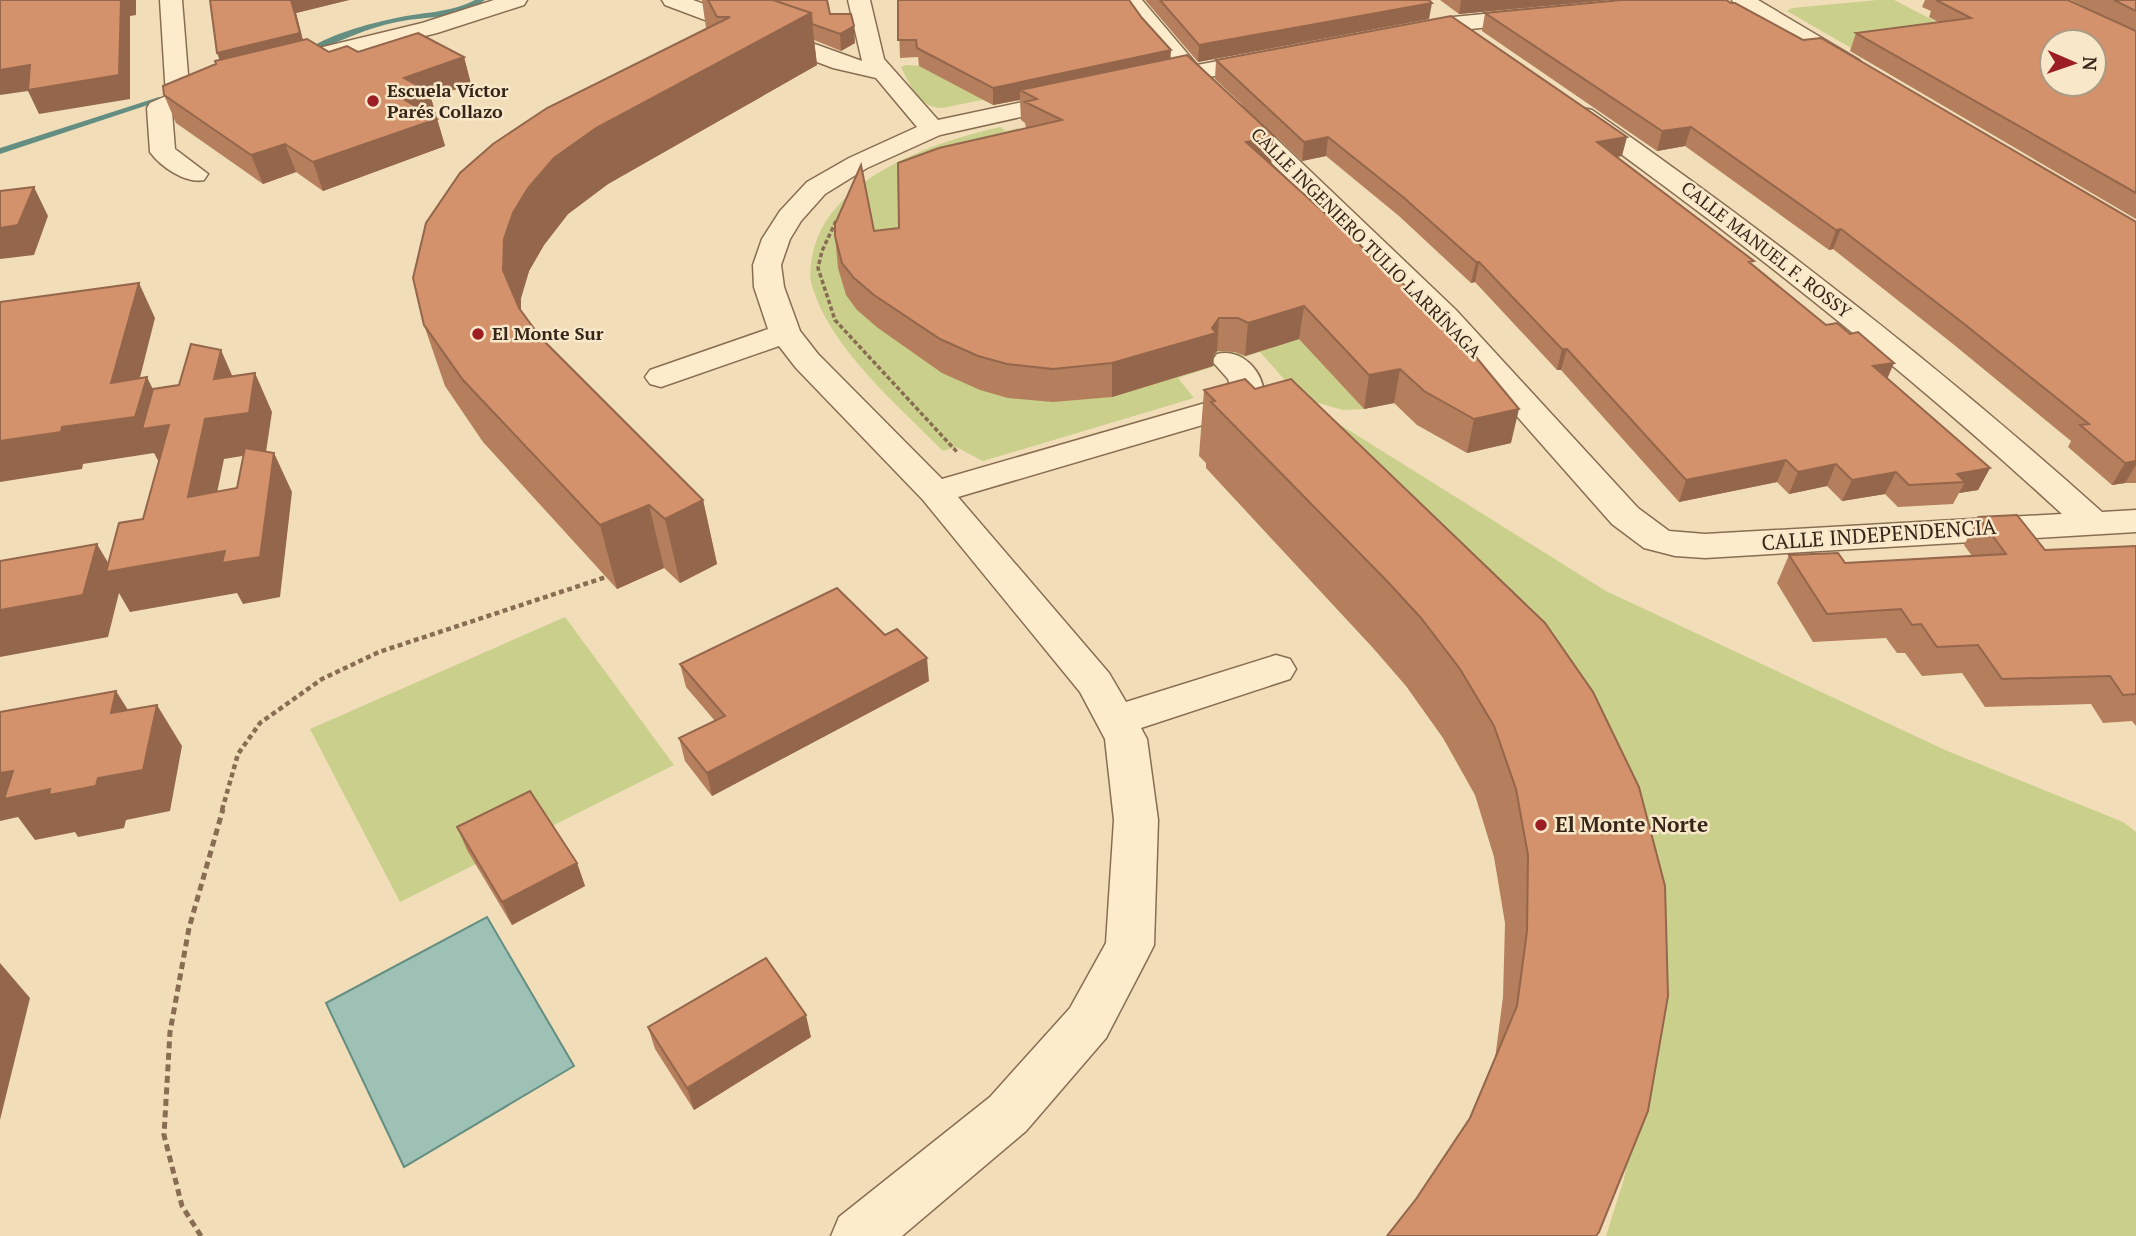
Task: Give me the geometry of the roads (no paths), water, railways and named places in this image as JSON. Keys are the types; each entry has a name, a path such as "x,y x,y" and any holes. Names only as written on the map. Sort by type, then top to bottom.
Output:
{"street":[{"path":"171,0 177,90"},
{"path":"274,66 429,28 516,0"},
{"path":"673,0 841,63 884,73"},
{"path":"859,0 873,60 932,129"},
{"name":"CALLE INGENIERO TULIO LARRÍNAGA","path":"1131,0 1152,29 1191,73 1445,316 1625,516 1657,540 1705,546"},
{"path":"1743,0 1868,75"},
{"path":"1432,8 1491,51"},
{"path":"1384,37 1452,24 1560,14"},
{"path":"1137,85 1288,55"},
{"path":"195,174 163,152 159,108 177,90 233,77"},
{"path":"859,1236 1008,1114 1088,1023 1130,945 1136,820 1126,739 1096,683 935,492 807,361 785,333 769,287 767,265 776,239 790,217 816,188 858,163 932,129 1096,94"},
{"name":"CALLE MANUEL F. ROSSY","path":"1565,102 1781,258 2014,450 2092,522"},
{"path":"661,377 785,333"},
{"path":"935,492 1238,404 1248,395 1248,384 1228,362"},
{"name":"CALLE INDEPENDENCIA","path":"1705,546 2136,521"},
{"path":"1118,720 1276,668"}],"water":[{"path":"487,917 574,1066 404,1167 326,1003"}],"waterway":[{"path":"308,52 355,31 396,20 462,10 481,0"},
{"path":"0,151 162,99"}],"place":[{"name":"Escuela Víctor Parés Collazo","path":"373,101"},
{"name":"El Monte Sur","path":"478,334"},
{"name":"El Monte Norte","path":"1541,825"}]}
